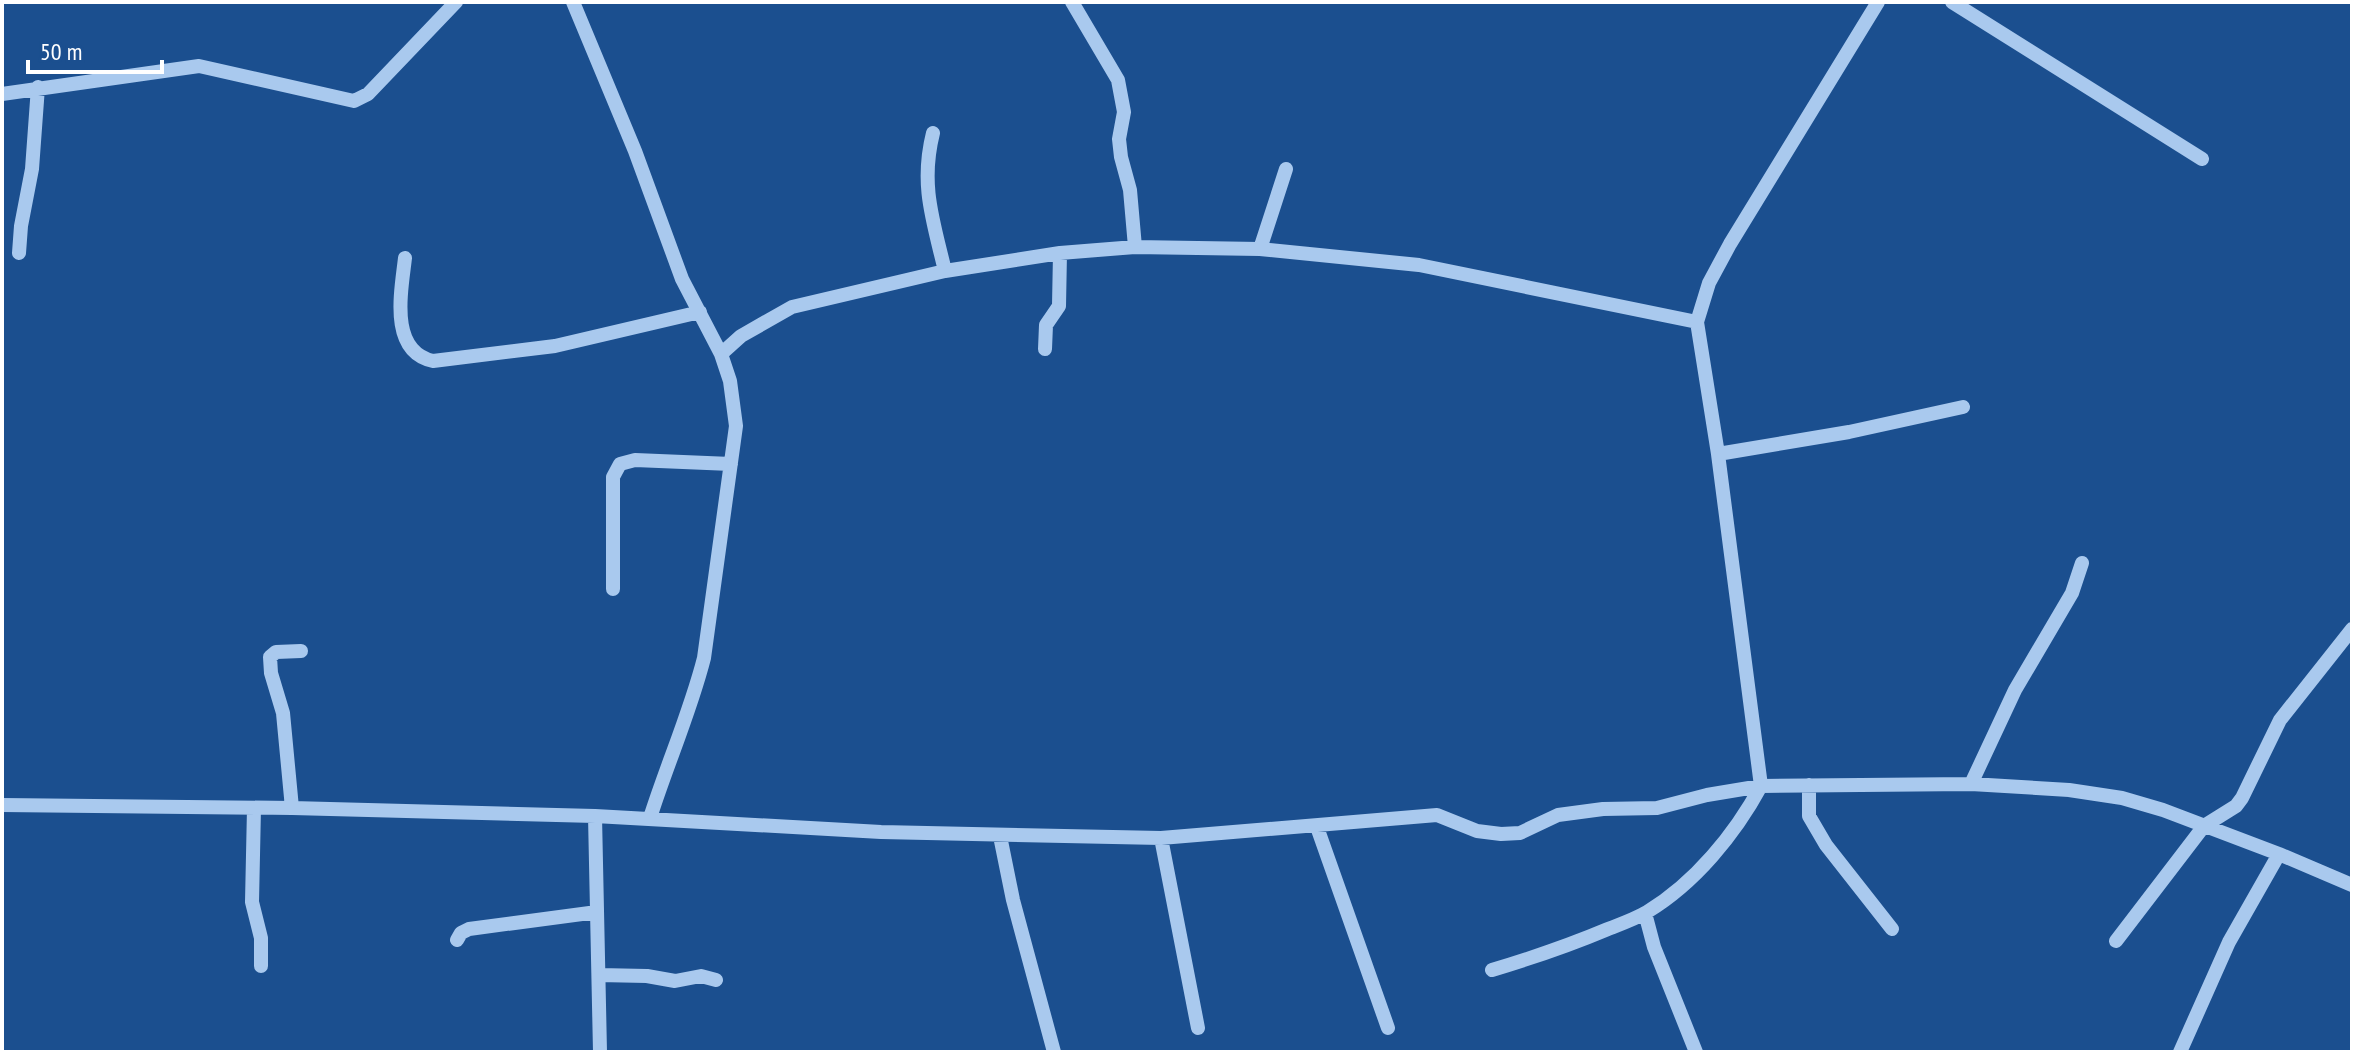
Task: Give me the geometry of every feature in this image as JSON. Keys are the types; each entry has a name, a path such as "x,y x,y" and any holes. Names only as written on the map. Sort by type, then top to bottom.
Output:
{"street":[{"path":"2,94 199,66 354,101 368,94 456,2"},
{"path":"573,2 635,151 682,279 721,354 730,381 736,426 704,658 695,693 669,758 650,818"},
{"path":"1072,2 1118,80 1124,112 1119,139 1130,190 1135,247"},
{"path":"1492,970 1561,949 1645,913 1676,892 1726,840 1746,814 1761,786 1718,454 1697,322 1709,283 1730,244 1878,2"},
{"path":"1952,2 2202,159"},
{"path":"19,253 32,169 38,87"},
{"path":"933,133 926,161 927,193 945,271"},
{"path":"1260,249 1286,169"},
{"path":"721,354 741,336 792,307 945,271 1060,253 1135,247 1260,249 1419,265 1697,322"},
{"path":"1045,349 1046,325 1059,306 1060,253"},
{"path":"405,258 399,302 407,345 419,358 433,361 555,346 700,312"},
{"path":"1718,454 1849,432 1963,407"},
{"path":"613,589 613,477 620,464 635,460 731,464"},
{"path":"1971,784 2021,679 2072,593 2082,563"},
{"path":"2116,941 2204,826 2236,806 2280,720 2352,629"},
{"path":"292,808 283,713 271,673 270,657 276,652 301,651"},
{"path":"2,805 595,816 881,832 1161,838 1317,827 1415,815 1437,815 1477,831 1510,834 1520,833 1558,815 1603,809 1657,808 1761,786 1971,784 2069,790 2122,798 2279,854 2352,885"},
{"path":"1809,785 1809,816 1826,845 1892,929"},
{"path":"254,808 252,902 261,938 261,966"},
{"path":"595,816 600,1052"},
{"path":"1317,827 1388,1028"},
{"path":"1000,836 1013,900 1054,1052"},
{"path":"1161,838 1198,1028"},
{"path":"2180,1052 2229,942 2279,854"},
{"path":"457,940 461,933 469,929 597,912"},
{"path":"1645,913 1654,947 1696,1052"},
{"path":"599,975 647,976 675,981 701,976 716,980"}]}
